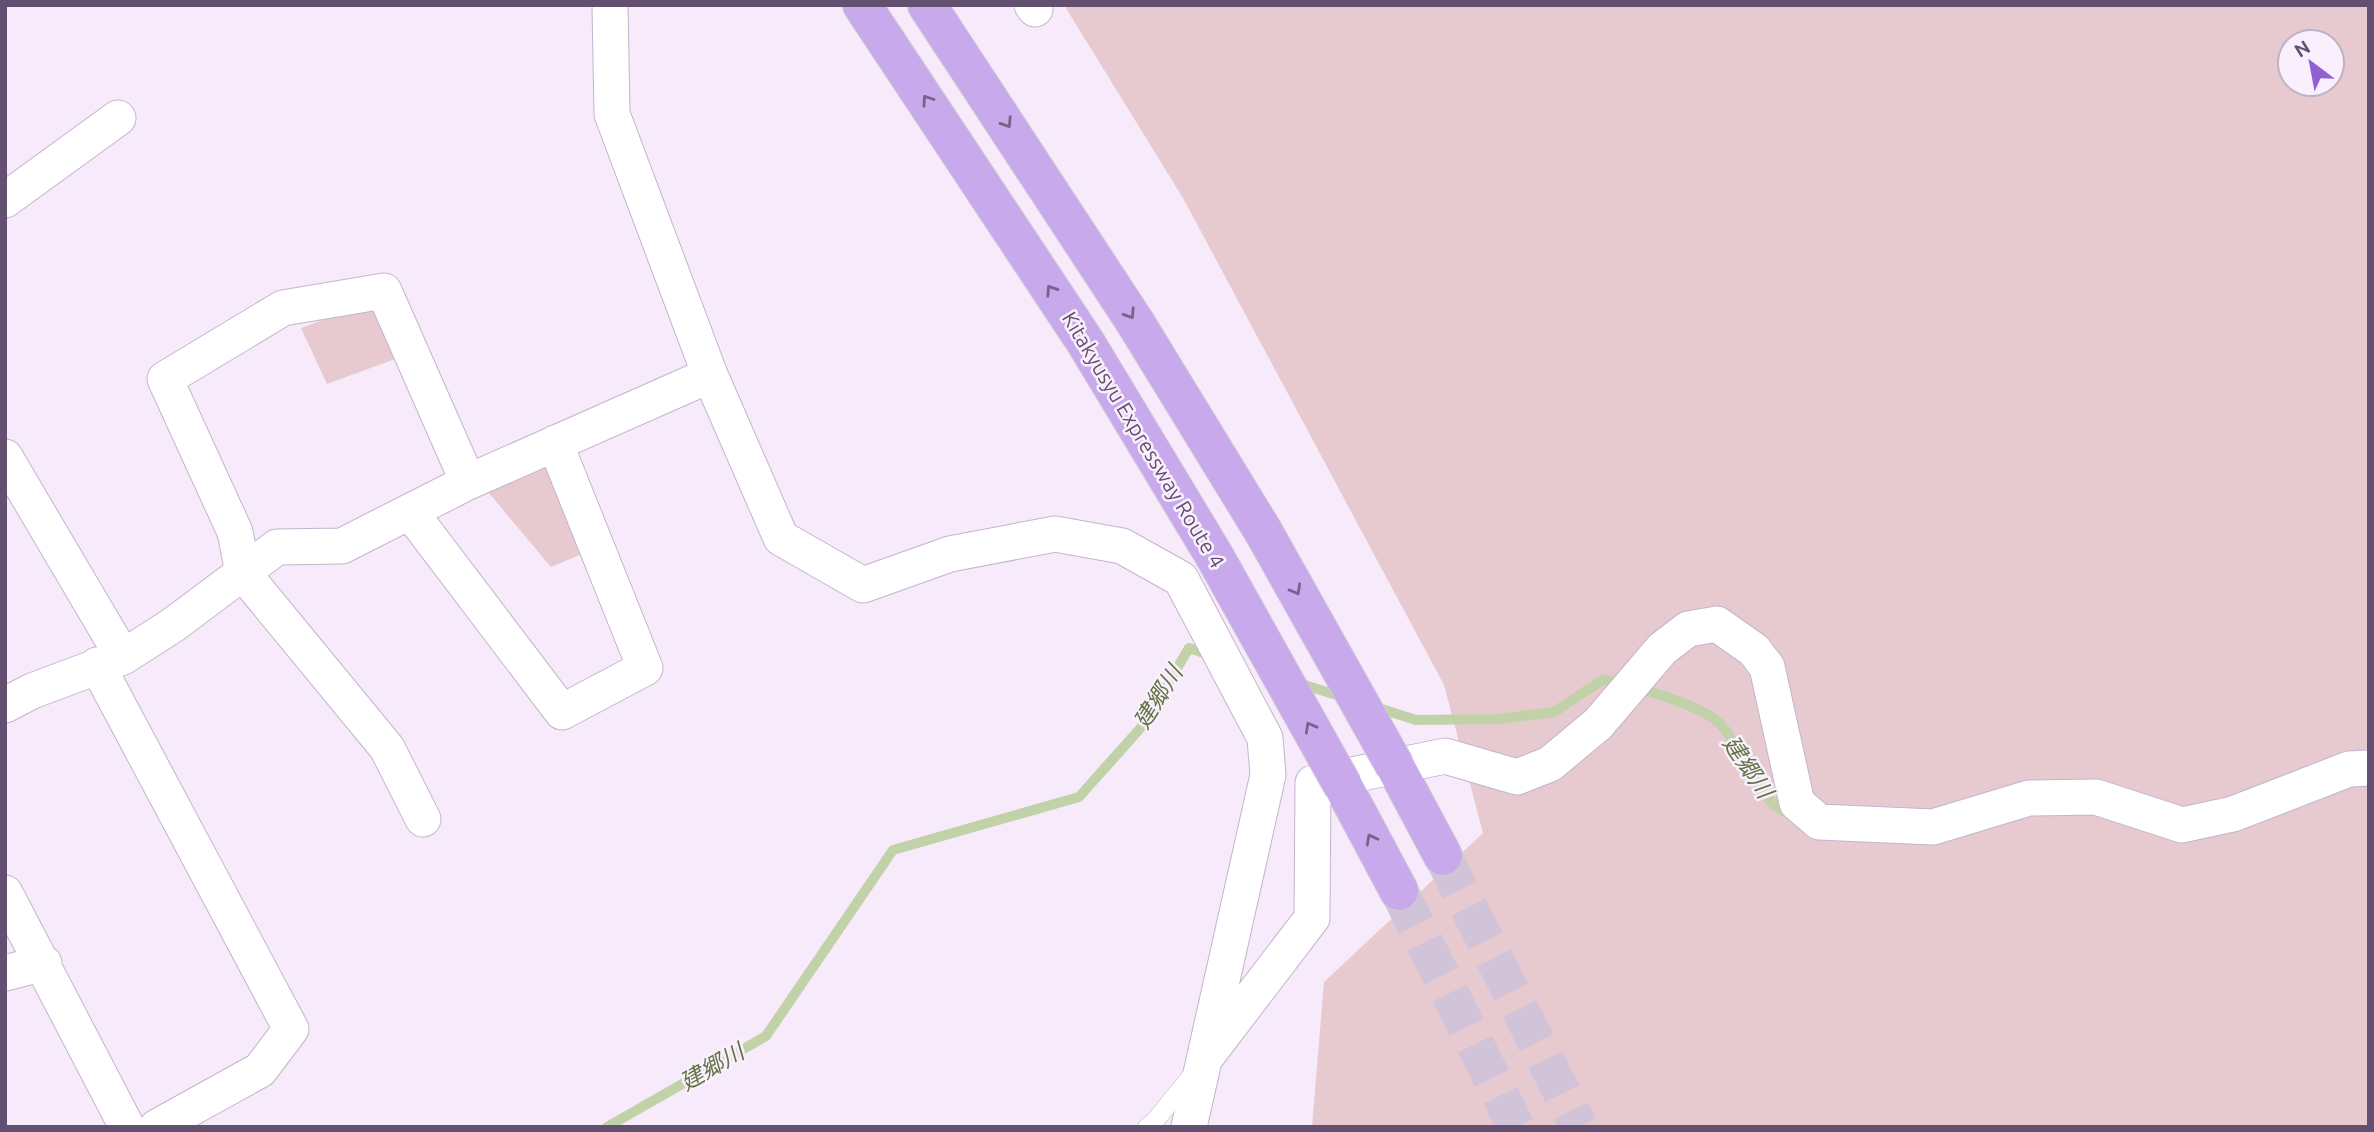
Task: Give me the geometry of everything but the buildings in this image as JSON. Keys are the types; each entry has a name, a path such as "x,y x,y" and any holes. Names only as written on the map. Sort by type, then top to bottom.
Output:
{"highway":[{"name":"Kitakyusyu Expressway Route 4","path":"862,5 1086,343 1215,557 1328,785 1399,891"},
{"path":"927,5 1135,322 1263,531 1443,856"}],"street":[{"path":"610,5 612,114 710,375 781,538 863,585 950,554 1055,534 1122,546 1181,579 1265,738 1268,775 1189,1127"},
{"path":"5,200 118,118"},
{"path":"424,819 387,748 243,573 235,532 165,379 283,308 384,291 468,482"},
{"path":"5,705 110,661 173,625 277,547 342,546 468,482 710,375"},
{"path":"411,513 562,712 645,668 555,443"},
{"path":"5,457 110,661 291,1029 260,1070 157,1127"},
{"path":"1268,775 1328,785 1445,756 1517,777 1550,764 1598,724 1662,649 1688,629 1717,624 1754,650 1767,667 1797,803 1819,822 1933,827 2029,798 2096,797 2182,825 2233,814 2349,769 2369,768"},
{"path":"1206,1057 1312,918 1328,785"},
{"path":"5,893 44,963 127,1127"},
{"path":"5,973 44,963"}],"lane":[{"path":"1147,1127 1154,1122 1206,1057"}],"shaded area":[{"path":"1064,5 2369,5 2369,1127 1312,1127 1324,982 1483,833 1444,685 1183,198"},
{"path":"363,305 385,315 398,358 327,384 301,328"},
{"path":"542,465 555,470 587,552 551,567 488,492"}],"waterway":[{"name":"建郷川","path":"607,1127 766,1036 893,850 1079,797 1145,723 1189,648 1213,656"},
{"name":"建郷川","path":"1372,706 1416,720 1500,719 1554,712 1604,679 1665,697 1710,716 1729,734 1756,782 1772,803 1783,811"},
{"name":"建郷川","path":"1295,682 1343,697"}],"tunnel":[{"path":"1443,856 1579,1127"},
{"path":"1399,891 1516,1127"}]}
